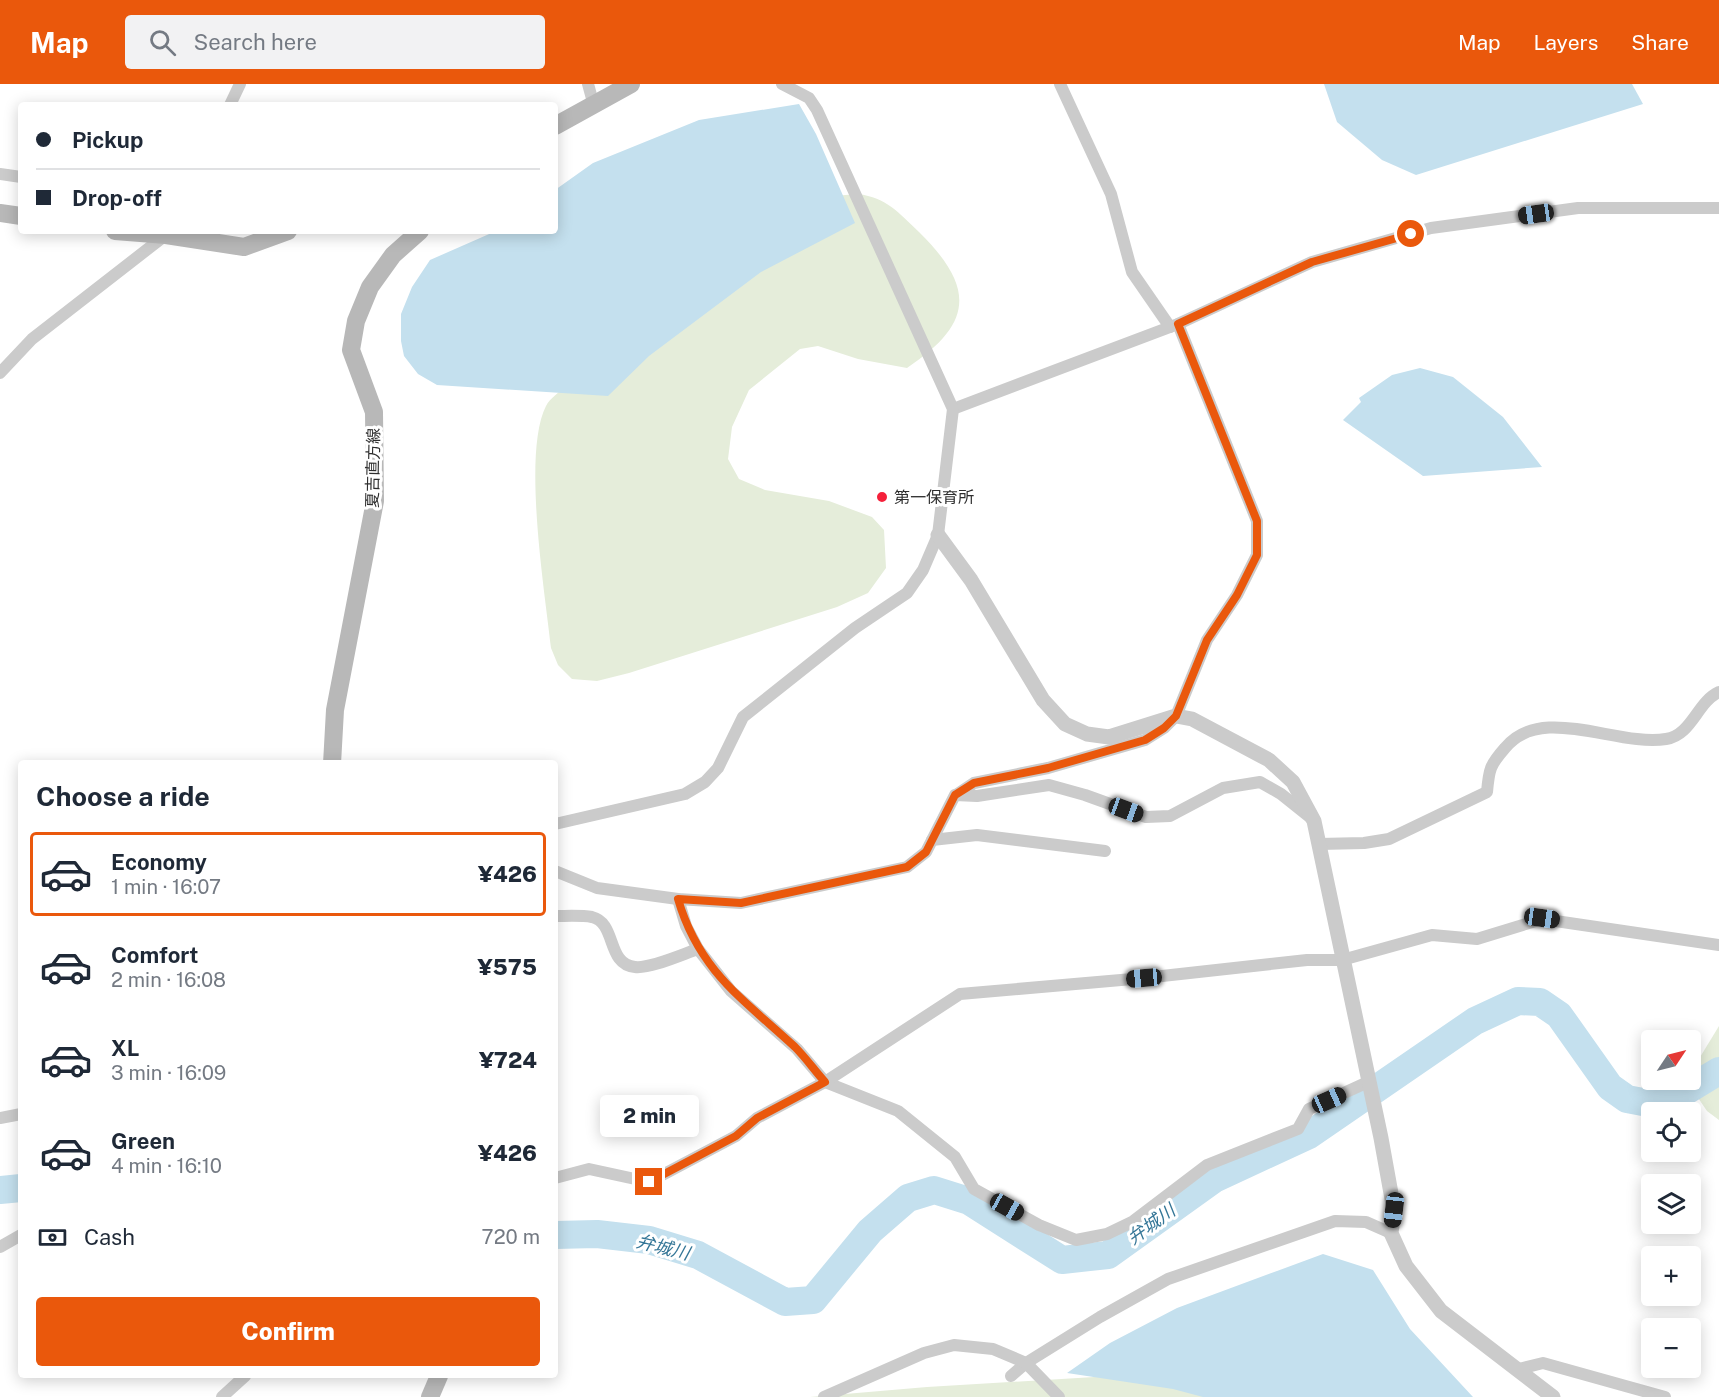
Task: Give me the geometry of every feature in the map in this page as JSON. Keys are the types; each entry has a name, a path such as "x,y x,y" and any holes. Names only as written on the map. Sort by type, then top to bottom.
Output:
{"main road":[{"path":"558,124 631,84"},
{"path":"0,213 18,216"},
{"path":"172,234 244,247 280,234"},
{"name":"夏吉直方線","path":"332,760 335,710 375,501 374,412 351,350 356,321 370,287 393,255 417,234"},
{"path":"430,1397 438,1378"}],"street":[{"path":"231,102 240,84"},
{"path":"588,84 594,106"},
{"path":"558,823 685,794 705,782 718,768 743,717 855,628 907,593 922,570 938,536 953,409 817,110 809,98 782,84"},
{"path":"558,872 597,888 678,899 741,903 907,867 926,852 955,795 974,783 1048,768 1145,740 1164,728 1176,716 1207,640 1237,595 1257,555 1257,521 1174,325 1132,272 1111,194 1060,84"},
{"path":"0,174 18,177"},
{"path":"953,409 1174,325 1312,262 1431,228 1578,208 1719,208"},
{"path":"0,373 32,339 166,234"},
{"path":"938,536 971,580 1043,700 1065,724 1087,734 1109,737 1176,716 1192,719 1269,760 1293,782 1314,821 1394,1210 1391,1233 1406,1266 1441,1311 1553,1397"},
{"path":"1318,843 1364,843 1389,839 1487,792 1489,767 1512,739 1528,729 1589,730 1637,740 1667,739 1682,733 1709,696 1719,692"},
{"path":"955,795 977,796 1049,785 1146,817 1170,816 1223,788 1260,782 1281,794 1314,821"},
{"path":"932,840 976,835 1105,851"},
{"path":"678,899 686,926 698,949 731,991 797,1049 825,1082 898,1111 955,1157 974,1189 1039,1224 1076,1240 1107,1234 1132,1222 1207,1165 1298,1129 1309,1109 1368,1082"},
{"path":"558,916 593,917 609,933 615,954 623,962 636,967 698,949"},
{"path":"558,1177 589,1168 649,1182 736,1136 757,1118 825,1082 960,994 1144,978 1307,960 1342,960 1432,935 1478,939 1542,918 1719,945"},
{"path":"0,1118 18,1115"},
{"path":"1011,1376 1026,1363 1168,1279 1335,1221 1366,1222 1391,1233"},
{"path":"0,1247 18,1237"},
{"path":"824,1397 924,1353 954,1345 993,1349 1026,1363 1059,1397"},
{"path":"1519,1369 1543,1364 1665,1397"},
{"path":"222,1397 243,1378"}],"green space":[{"path":"858,194 877,199 892,207 938,252 958,288 959,304 955,320 945,336 929,352 907,368 858,359 818,346 800,349 749,390 732,427 728,459 739,479 765,490 829,501 872,517 884,530 886,568 868,593 837,607 629,673 597,681 572,679 558,665 551,648 540,559 535,488 536,456 539,428 546,406 566,386 833,196"},
{"path":"1719,1026 1719,1120 1707,1111 1693,1090 1701,1090 1701,1056"},
{"path":"1277,1366 1341,1397 810,1397 927,1387"}],"water":[{"path":"1324,84 1632,84 1643,104 1416,175 1382,160 1337,122"},
{"path":"799,104 816,134 855,223 761,272 649,356 608,396 437,385 418,374 404,356 401,341 401,314 412,287 430,260 489,234 558,234 558,188 593,163 699,120"},
{"path":"1420,368 1453,377 1503,417 1542,467 1423,476 1343,420 1361,402 1359,398 1392,375"},
{"path":"1323,1254 1373,1270 1410,1329 1473,1397 1203,1397 1173,1389 1067,1373 1110,1343 1177,1308"}],"waterway":[{"name":"弁城川","path":"558,1235 597,1234 649,1240 698,1255 785,1302 813,1300 870,1231 908,1198 934,1190 969,1201 1062,1260 1108,1255 1214,1179 1309,1135 1475,1021 1518,1001 1540,1002 1559,1015 1610,1087 1627,1099 1648,1103 1676,1097 1719,1071"},
{"name":"弁城川","path":"0,1190 18,1188"}],"place":[{"name":"第一保育所","path":"882,497"}],"route":[{"path":"649,1182 736,1136 757,1118 825,1082 797,1049 731,991 698,949 686,926 678,899 741,903 907,867 926,852 955,795 974,783 1048,768 1145,740 1164,728 1176,716 1207,640 1237,595 1257,555 1257,521 1178,324 1312,262 1411,234"}]}
